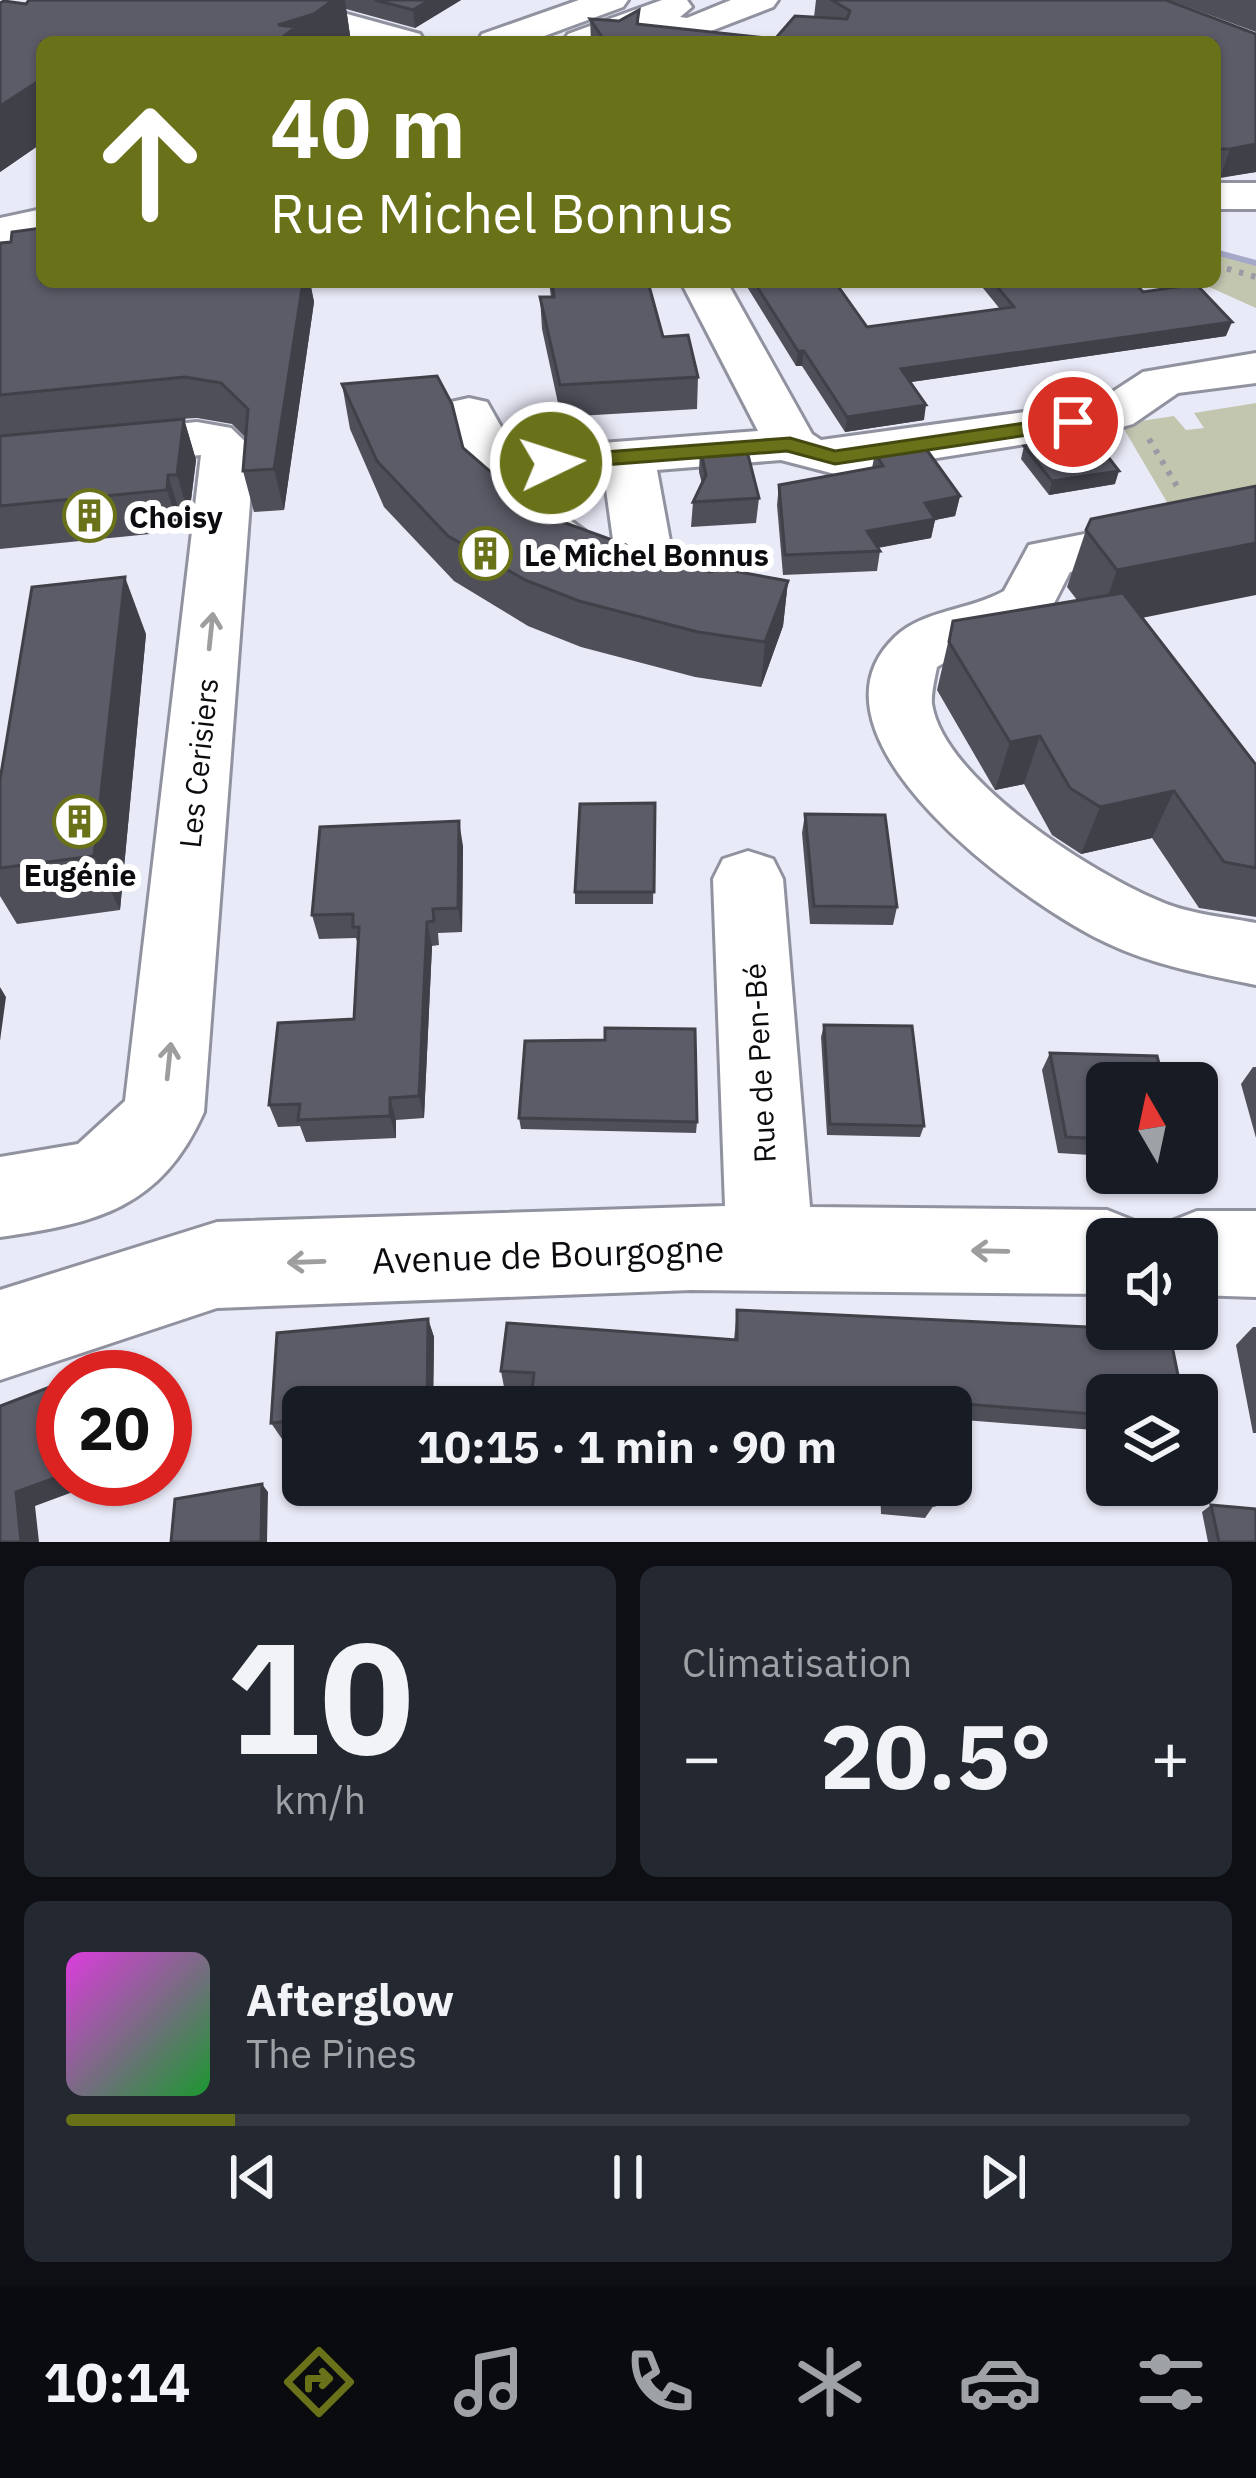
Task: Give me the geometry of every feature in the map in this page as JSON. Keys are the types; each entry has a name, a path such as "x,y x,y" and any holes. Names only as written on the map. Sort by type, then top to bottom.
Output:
{"street":[{"path":"233,0 303,12 386,36"},
{"path":"519,36 625,10 695,0"},
{"path":"625,10 690,29 757,2 790,23"},
{"path":"588,36 625,10"},
{"path":"1221,196 1256,196"},
{"path":"0,231 36,223"},
{"path":"707,288 790,444 807,454 835,458 1002,434 1256,368"},
{"path":"470,413 487,448 513,466 790,444"},
{"name":"Les Cerisiers","path":"0,458 196,438 212,439 228,450 164,1112 125,1165 104,1178 8,1184"},
{"path":"628,457 646,568 656,580 708,593"},
{"path":"513,466 505,491 562,543 646,568"},
{"path":"1256,518 1049,558 1026,604 989,625 925,644 901,680 900,703 920,759 939,781 1073,887 1135,923 1256,954"},
{"name":"Rue de Pen-Bé","path":"748,879 770,1248"},
{"name":"Avenue de Bourgogne","path":"0,1335 217,1265 770,1248 1086,1252"},
{"path":"1218,1253 1256,1254"}],"path":[{"path":"1221,267 1256,277"},
{"path":"1138,399 1186,501 1190,530"}],"green space":[{"path":"1221,253 1256,264 1256,308 1211,288 1221,288"},
{"path":"1256,403 1256,488 1168,504 1121,424 1174,416 1186,430 1204,428 1194,413"}],"building":[{"path":"29,0 333,0 314,14 278,25 296,27 284,36 36,36 36,83 0,106 0,3 26,4"},
{"path":"375,0 430,0 413,10"},
{"path":"832,0 1166,0 1256,34 1256,144 1221,149 1221,36 778,36 795,16 847,19 850,11"},
{"path":"639,10 637,24 747,36 601,36 590,19 619,21"},
{"path":"36,229 36,288 302,288 274,469 243,471 248,409 221,383 185,377 0,395 0,243 11,242 12,232"},
{"path":"553,288 650,288 663,337 688,335 698,377 560,385 540,297 554,297"},
{"path":"758,288 839,288 867,327 1014,307 998,288 1139,288 1143,292 1200,288 1232,322 901,369 926,405 847,417 804,351 798,351"},
{"path":"437,376 452,404 463,448 538,513 626,545 634,553 710,572 723,569 788,581 765,642 698,632 579,601 525,580 448,536 377,461 342,384"},
{"path":"184,419 177,475 168,475 167,490 0,506 0,436"},
{"path":"1091,435 1119,471 1052,481 1024,446"},
{"path":"745,443 759,498 693,502 706,475 700,447"},
{"path":"924,446 960,496 925,503 935,519 867,531 880,551 785,555 779,485 883,466 875,453"},
{"path":"1256,486 1256,543 1117,570 1086,530 1091,519"},
{"path":"125,577 94,856 0,868 0,780 32,587"},
{"path":"1123,593 1256,765 1256,868 1224,862 1174,791 1100,807 1070,788 1040,736 1010,742 949,642 953,621"},
{"path":"655,803 654,892 575,892 580,804"},
{"path":"805,814 885,815 897,907 814,906"},
{"path":"459,821 458,908 433,909 434,921 427,922 419,1096 390,1098 390,1116 298,1120 300,1104 269,1105 278,1023 354,1019 359,927 353,927 353,914 312,915 320,827"},
{"path":"824,1025 912,1026 924,1126 830,1124"},
{"path":"605,1028 695,1029 697,1122 519,1118 525,1041 605,1040"},
{"path":"1050,1053 1157,1056 1159,1062 1086,1062 1086,1138 1066,1137"},
{"path":"737,1310 1086,1327 1086,1350 1173,1350 1178,1374 1086,1374 1086,1413 972,1405 972,1386 532,1386 534,1373 501,1371 507,1323 737,1340"},
{"path":"428,1319 427,1386 282,1386 282,1422 271,1423 277,1333"},
{"path":"36,1392 36,1485 16,1492 21,1542 0,1542 0,1406"},
{"path":"262,1484 261,1542 171,1542 174,1506 192,1506 192,1496"},
{"path":"1211,1506 1256,1509 1256,1542 1219,1542"}],"waterway":[{"path":"1221,254 1256,263"}],"place":[{"name":"Choisy","path":"90,516"},
{"name":"Le Michel Bonnus","path":"485,554"},
{"name":"Eugénie","path":"80,822"}],"route":[{"path":"551,463 790,444 807,454 835,458 1073,422"}]}
